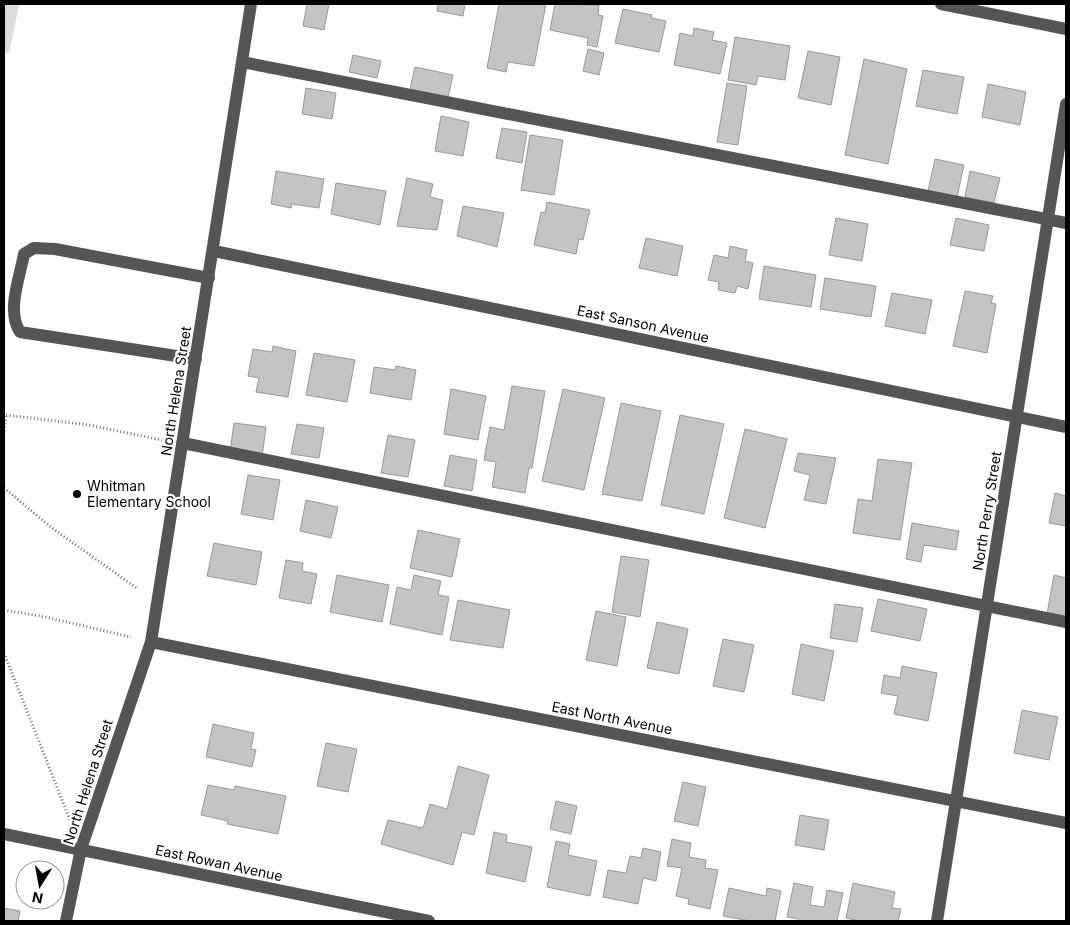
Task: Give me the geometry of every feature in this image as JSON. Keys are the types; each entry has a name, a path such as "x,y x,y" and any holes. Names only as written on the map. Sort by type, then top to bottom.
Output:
{"street":[{"name":"North Helena Street","path":"66,921 81,849 151,642 214,251 251,4"},
{"path":"941,4 1066,29"},
{"path":"242,62 1066,224"},
{"name":"North Perry Street","path":"936,921 1066,104"},
{"path":"196,359 20,332 16,326 14,310 24,254 34,248 55,249 209,278"},
{"name":"East Sanson Avenue","path":"214,251 1066,426"},
{"path":"183,444 1066,622"},
{"name":"East North Avenue","path":"151,642 1066,823"},
{"name":"East Rowan Avenue","path":"4,834 429,921"}],"path":[{"path":"4,434 5,414 89,425 183,444"},
{"path":"4,488 52,528 157,602"},
{"path":"4,610 41,616 151,642"},
{"path":"4,654 81,849"}],"shaded area":[{"path":"4,4 19,5 9,53 4,52"}],"building":[{"path":"307,4 329,4 324,30 303,26"},
{"path":"438,4 465,4 463,16 437,11"},
{"path":"499,4 546,4 534,66 508,62 506,72 487,68"},
{"path":"555,4 599,5 598,15 603,16 597,47 587,45 588,38 550,30"},
{"path":"623,9 652,15 651,18 666,21 659,52 615,43"},
{"path":"694,28 714,32 712,40 727,43 720,74 674,65 680,33 693,36"},
{"path":"735,37 790,46 785,80 758,76 756,85 728,80"},
{"path":"588,49 604,53 599,75 583,71"},
{"path":"808,51 840,57 831,105 798,98"},
{"path":"353,55 381,61 377,78 349,72"},
{"path":"864,59 907,69 888,164 845,155"},
{"path":"415,67 453,75 448,98 410,89"},
{"path":"923,70 964,77 957,114 916,106"},
{"path":"727,83 747,86 738,145 717,142"},
{"path":"988,84 1026,92 1020,125 982,117"},
{"path":"306,88 336,93 332,119 302,114"},
{"path":"441,116 469,122 463,156 435,151"},
{"path":"502,128 527,132 522,163 496,158"},
{"path":"530,135 563,140 554,195 521,190"},
{"path":"935,159 964,165 957,197 928,191"},
{"path":"276,171 324,179 319,208 292,204 291,208 271,204"},
{"path":"970,171 1000,178 994,203 965,197"},
{"path":"407,178 433,184 430,197 443,200 437,230 397,226"},
{"path":"336,183 386,191 380,225 331,214"},
{"path":"547,202 590,210 583,240 579,239 576,254 534,245 541,212 545,213"},
{"path":"463,206 504,213 497,247 457,236"},
{"path":"836,218 868,224 862,261 829,255"},
{"path":"956,218 989,225 984,251 950,245"},
{"path":"646,238 683,246 677,276 639,268"},
{"path":"730,246 747,250 745,261 753,263 748,289 737,286 735,293 718,290 719,282 708,280 714,255 728,258"},
{"path":"764,266 816,275 811,307 759,299"},
{"path":"825,278 876,286 871,317 820,309"},
{"path":"965,291 993,296 991,303 996,304 987,353 953,346"},
{"path":"892,293 932,300 925,334 885,326"},
{"path":"273,346 296,351 288,397 256,392 259,378 248,376 253,349 272,352"},
{"path":"314,353 355,360 347,402 306,395"},
{"path":"396,366 416,370 411,400 370,393 374,367 395,370"},
{"path":"512,386 545,391 532,468 529,468 525,493 492,487 496,462 484,460 490,427 504,430"},
{"path":"451,389 486,396 478,440 444,434"},
{"path":"563,389 605,398 584,490 542,481"},
{"path":"621,403 661,411 642,501 602,494"},
{"path":"680,415 724,424 704,514 661,505"},
{"path":"234,423 266,427 262,457 230,452"},
{"path":"297,424 324,428 319,458 291,454"},
{"path":"745,429 787,439 765,528 724,518"},
{"path":"388,435 415,440 408,477 381,473"},
{"path":"798,453 836,458 826,504 804,500 810,475 794,471"},
{"path":"450,455 477,460 472,491 444,486"},
{"path":"878,459 912,463 900,540 853,533 858,499 872,501"},
{"path":"248,475 280,480 273,520 241,514"},
{"path":"1055,493 1066,496 1066,526 1049,523"},
{"path":"306,500 338,507 331,538 300,531"},
{"path":"912,523 959,531 956,550 924,545 921,562 906,559"},
{"path":"418,530 460,539 452,577 410,568"},
{"path":"214,543 262,552 256,585 207,576"},
{"path":"621,556 649,560 640,617 612,612"},
{"path":"286,560 303,563 302,571 317,574 311,604 279,598"},
{"path":"337,575 389,585 382,622 330,612"},
{"path":"414,575 441,581 438,595 449,597 442,635 390,624 397,587 411,590"},
{"path":"1054,575 1066,578 1066,617 1047,614"},
{"path":"878,599 927,609 920,641 871,631"},
{"path":"458,600 510,610 503,648 450,640"},
{"path":"835,604 863,608 857,642 830,638"},
{"path":"596,611 626,617 617,666 586,660"},
{"path":"657,622 688,629 679,674 647,668"},
{"path":"723,639 754,645 744,692 713,686"},
{"path":"801,644 834,651 824,701 792,694"},
{"path":"902,666 937,673 928,721 894,714 898,696 881,693 884,675 900,678"},
{"path":"1022,710 1058,717 1049,760 1014,753"},
{"path":"213,724 254,733 251,749 256,750 252,767 206,757"},
{"path":"326,743 357,749 348,792 317,786"},
{"path":"458,766 489,775 474,835 462,832 453,865 381,844 388,820 423,828 430,804 447,809"},
{"path":"683,782 706,787 698,826 674,821"},
{"path":"208,785 234,790 235,786 286,796 278,834 227,824 228,821 201,815"},
{"path":"556,801 577,806 571,834 550,829"},
{"path":"800,815 829,820 824,850 795,845"},
{"path":"494,832 507,835 506,842 532,847 525,882 486,873"},
{"path":"672,839 691,843 689,857 706,860 705,868 718,870 710,909 688,904 689,899 676,896 682,868 667,866"},
{"path":"556,841 570,844 568,855 597,861 590,896 547,887"},
{"path":"643,848 661,852 656,881 643,878 638,904 603,897 608,870 626,873 630,856 641,858"},
{"path":"794,883 813,887 810,905 824,907 827,890 843,893 837,921 798,921 798,919 787,917"},
{"path":"853,883 895,892 892,908 901,909 898,921 859,921 846,918"},
{"path":"729,888 766,896 767,888 781,891 775,921 750,921 723,916"},
{"path":"4,908 20,911 18,921 4,921"}],"place":[{"name":"Whitman Elementary School","path":"77,494"}]}
